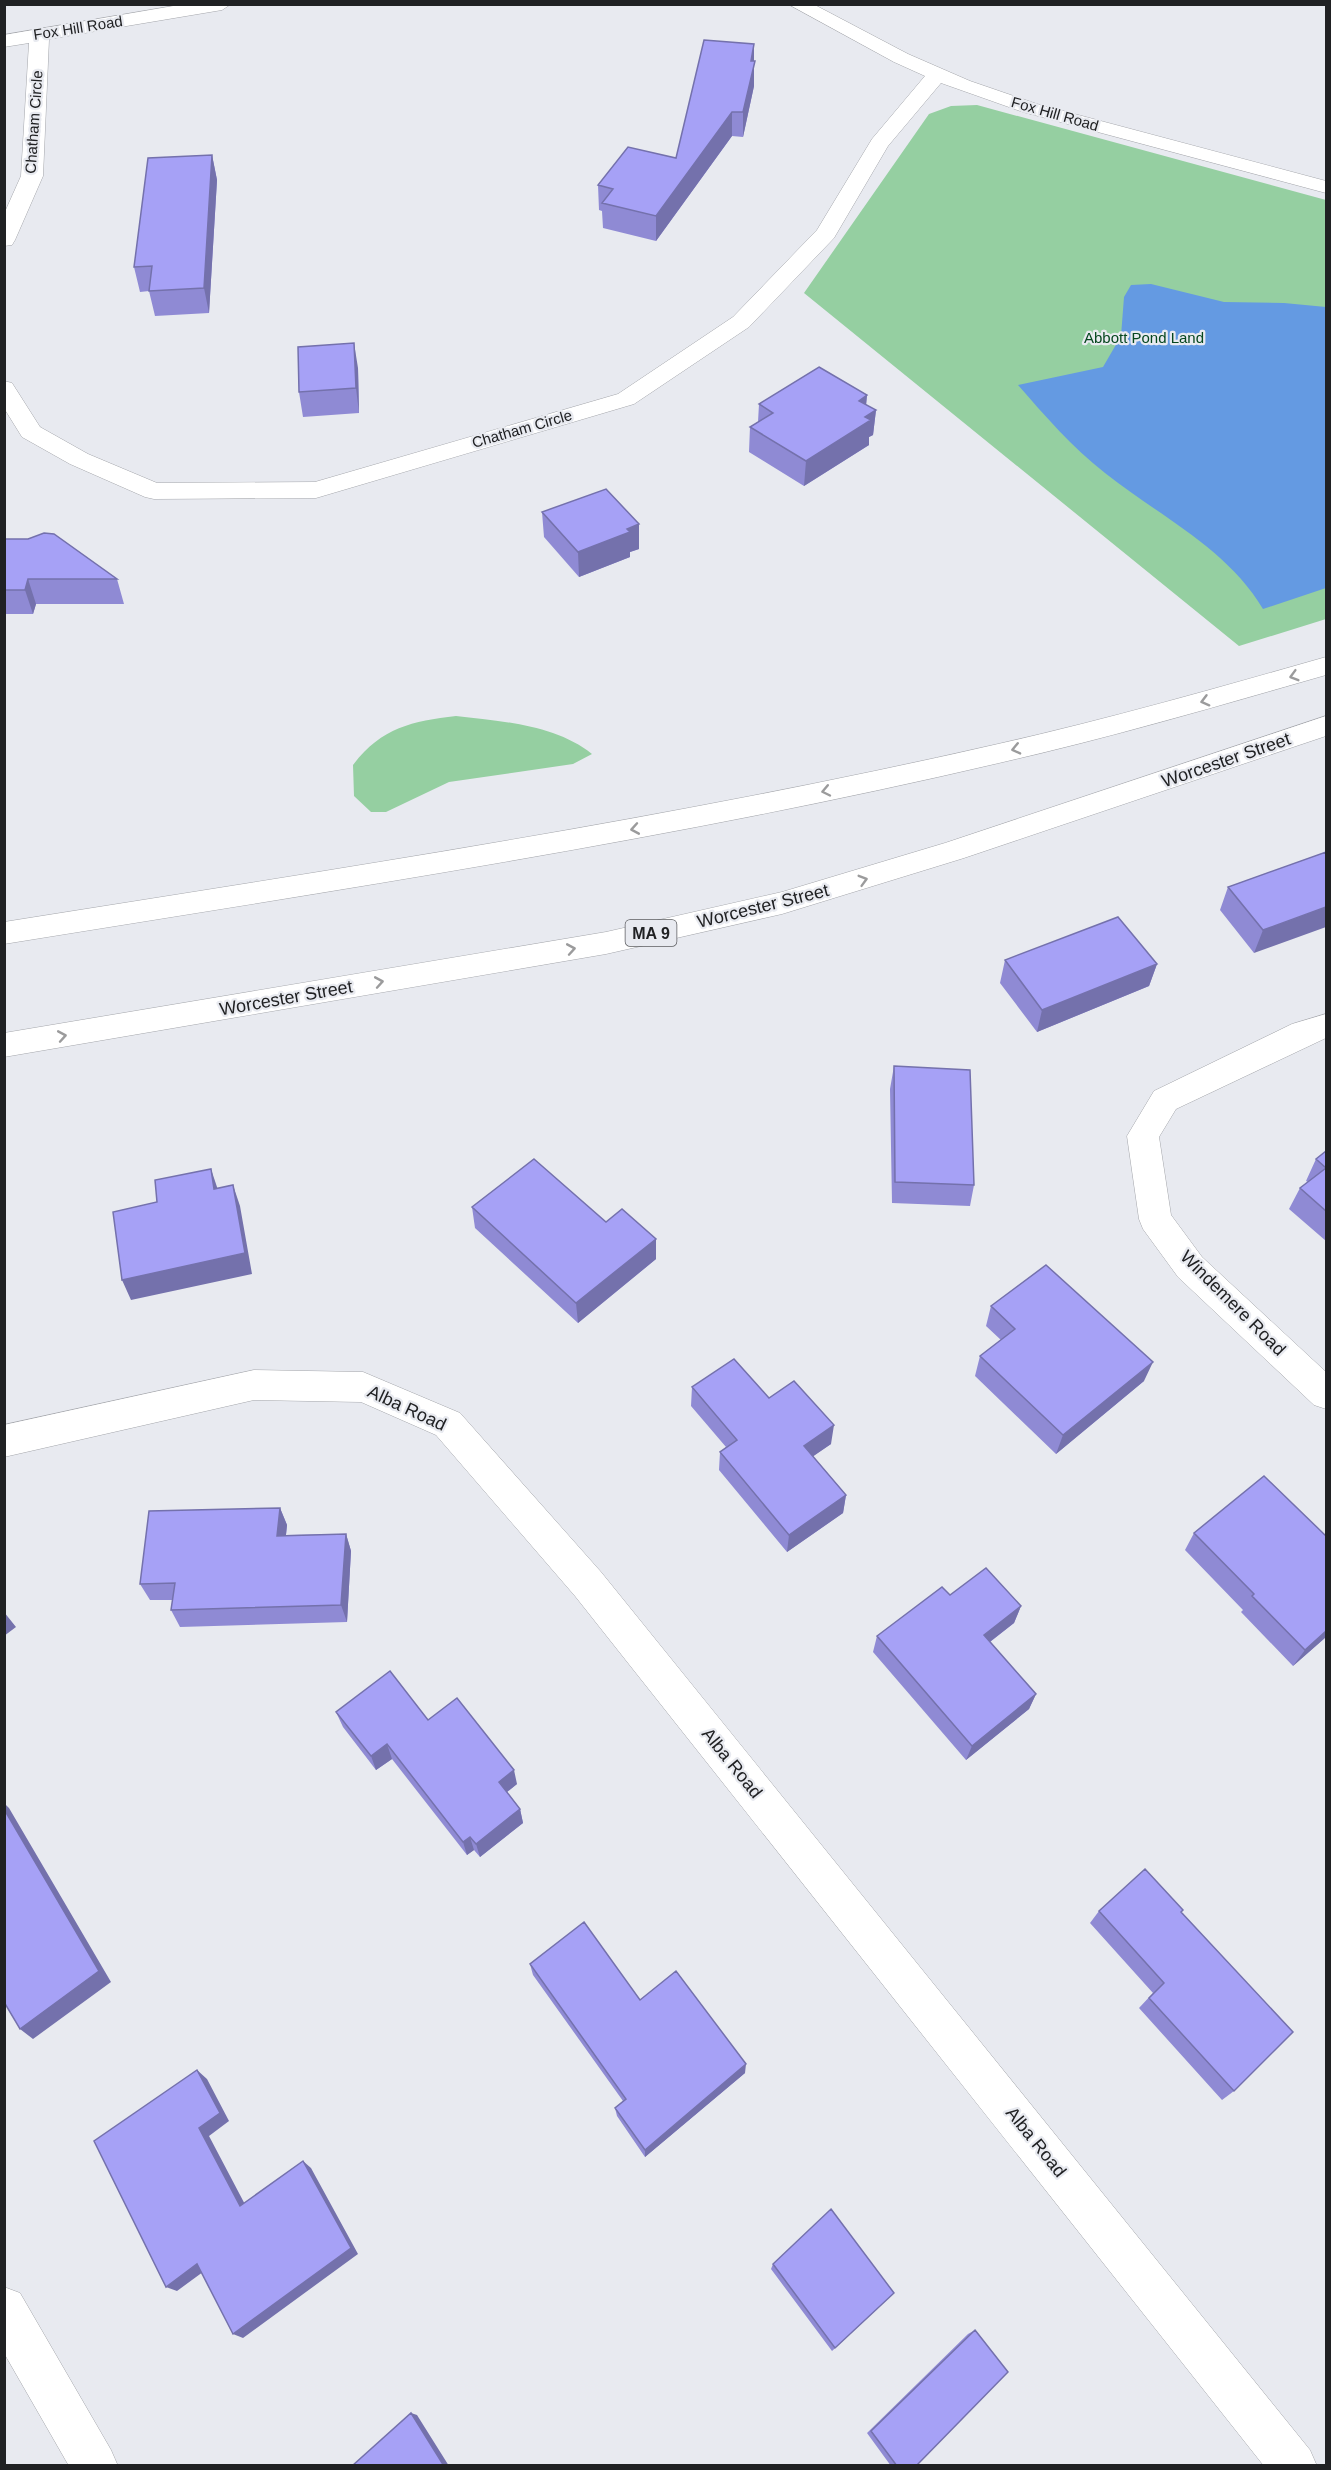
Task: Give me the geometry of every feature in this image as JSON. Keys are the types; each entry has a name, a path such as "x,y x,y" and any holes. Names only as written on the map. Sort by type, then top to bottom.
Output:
{"main road":[{"name":"Fox Hill Road","path":"4,41 222,4"},
{"name":"Fox Hill Road","path":"797,4 938,75 1030,108 1326,187"},
{"name":"Chatham Circle","path":"4,240 32,176 39,35"},
{"name":"Chatham Circle","path":"4,388 31,432 79,459 154,491 316,489 626,399 741,322 825,233 879,143 938,75"},
{"path":"4,933 578,839 754,807 1081,734 1326,666"},
{"name":"Worcester Street","path":"4,1045 606,943 782,903 954,851 1326,726"},
{"name":"Windemere Road","path":"1326,1026 1303,1033 1165,1100 1143,1136 1155,1219 1190,1267 1326,1394"},
{"name":"Alba Road","path":"4,1441 254,1385 363,1387 448,1424 588,1584 1294,2466"},
{"path":"4,2309 95,2466"}],"green space":[{"name":"Abbott Pond Land","path":"977,105 1326,200 1326,619 1239,646 804,293 929,114 951,106"},
{"path":"456,716 527,726 545,731 578,744 592,754 573,764 449,782 386,812 371,812 354,796 353,765 375,742 398,728"}],"water":[{"path":"1151,284 1224,302 1284,303 1326,307 1326,588 1263,609 1231,568 1191,534 1126,489 1081,453 1018,385 1103,367 1121,336 1124,297 1131,285"}],"building":[{"path":"704,40 754,44 751,61 755,61 743,112 732,112 656,216 602,203 613,189 598,185 628,147 676,158"},
{"path":"212,155 204,288 149,291 152,266 134,267 148,158"},
{"path":"354,343 356,388 299,392 298,347"},
{"path":"819,367 867,395 859,401 876,410 865,417 871,420 806,461 750,427 773,413 759,404"},
{"path":"606,489 639,524 627,529 630,532 578,552 542,512"},
{"path":"44,533 54,534 117,579 28,579 25,590 4,590 4,539 28,539"},
{"path":"1326,852 1326,907 1263,930 1228,887"},
{"path":"1118,917 1157,964 1042,1010 1005,960"},
{"path":"894,1066 970,1070 974,1185 895,1182"},
{"path":"1326,1151 1326,1168 1316,1159"},
{"path":"534,1159 606,1222 622,1209 656,1239 576,1303 472,1207"},
{"path":"1326,1168 1326,1211 1300,1188"},
{"path":"211,1169 214,1189 233,1185 245,1253 122,1280 113,1212 157,1202 155,1180"},
{"path":"1046,1265 1153,1362 1063,1435 980,1356 1015,1329 991,1306"},
{"path":"734,1359 769,1398 794,1381 834,1425 804,1446 846,1495 789,1535 720,1452 737,1440 692,1387"},
{"path":"1264,1476 1326,1536 1326,1631 1305,1650 1194,1533"},
{"path":"280,1508 277,1536 346,1534 341,1605 171,1610 175,1583 140,1584 149,1511"},
{"path":"986,1568 1021,1606 984,1635 1036,1694 972,1746 877,1636 942,1587 950,1595"},
{"path":"390,1671 428,1720 457,1698 514,1770 499,1782 520,1809 476,1844 470,1837 463,1842 387,1744 371,1756 336,1712"},
{"path":"4,1809 99,1971 20,2029 4,2002"},
{"path":"1145,1869 1183,1910 1181,1912 1293,2032 1234,2091 1149,1998 1164,1983 1099,1911"},
{"path":"584,1922 640,2000 676,1971 746,2064 645,2150 615,2108 626,2099 530,1964"},
{"path":"197,2070 220,2113 199,2128 240,2206 303,2161 351,2248 233,2334 197,2264 166,2287 94,2141"},
{"path":"831,2209 894,2293 835,2348 773,2264"},
{"path":"975,2330 1008,2372 916,2466 897,2466 871,2431"},
{"path":"411,2413 444,2466 352,2466"}]}
